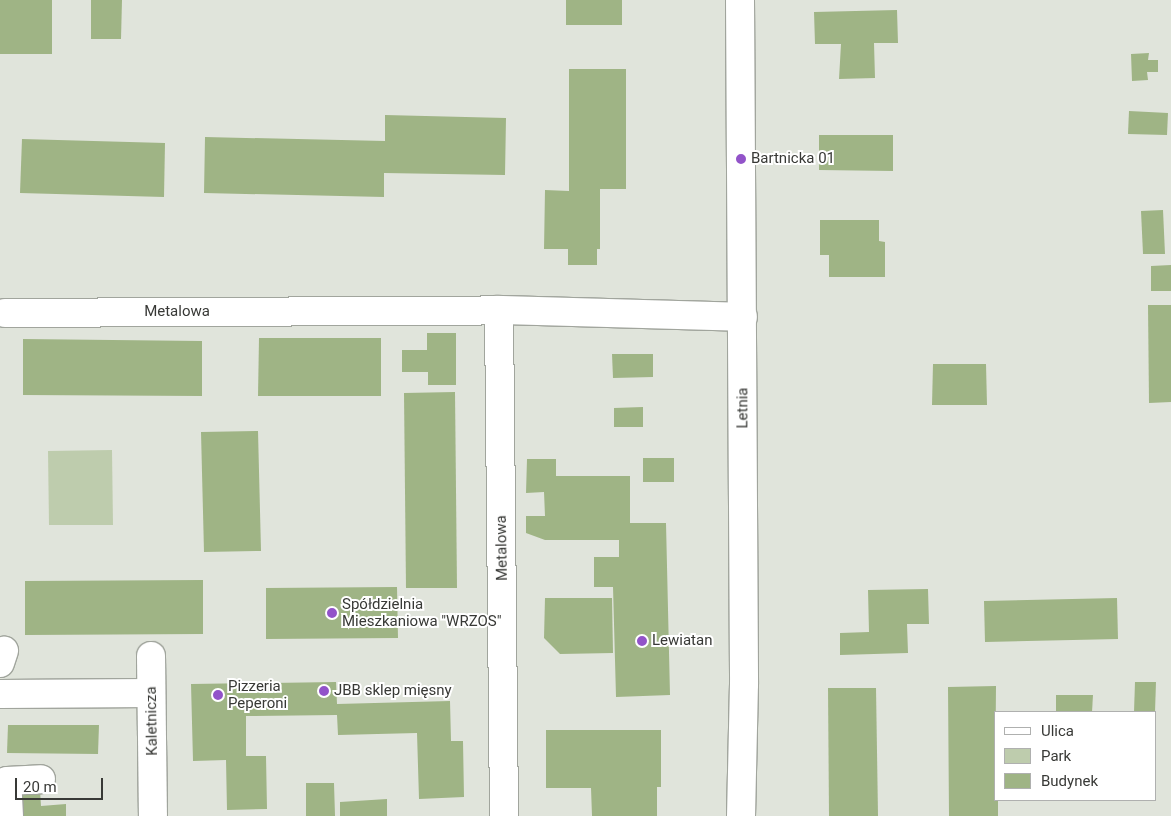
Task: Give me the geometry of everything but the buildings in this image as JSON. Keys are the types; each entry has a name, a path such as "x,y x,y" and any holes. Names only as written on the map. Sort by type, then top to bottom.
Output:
{"street":[{"name":"Letnia","path":"740,0 744,684 741,816"},
{"name":"Metalowa","path":"5,313 499,310 743,317"},
{"name":"Metalowa","path":"499,310 504,816"},
{"name":"Kaletnicza","path":"151,656 153,816"},
{"path":"0,694 151,693"},
{"path":"9,816 8,781 41,779"}],"green space":[{"path":"112,450 113,525 49,525 48,451"}],"place":[{"name":"Bartnicka 01","path":"741,159"},
{"name":"Spółdzielnia Mieszkaniowa \"WRZOS\"","path":"332,613"},
{"name":"Lewiatan","path":"642,641"},
{"name":"JBB sklep mięsny","path":"324,691"},
{"name":"Pizzeria Peperoni","path":"218,695"}]}
